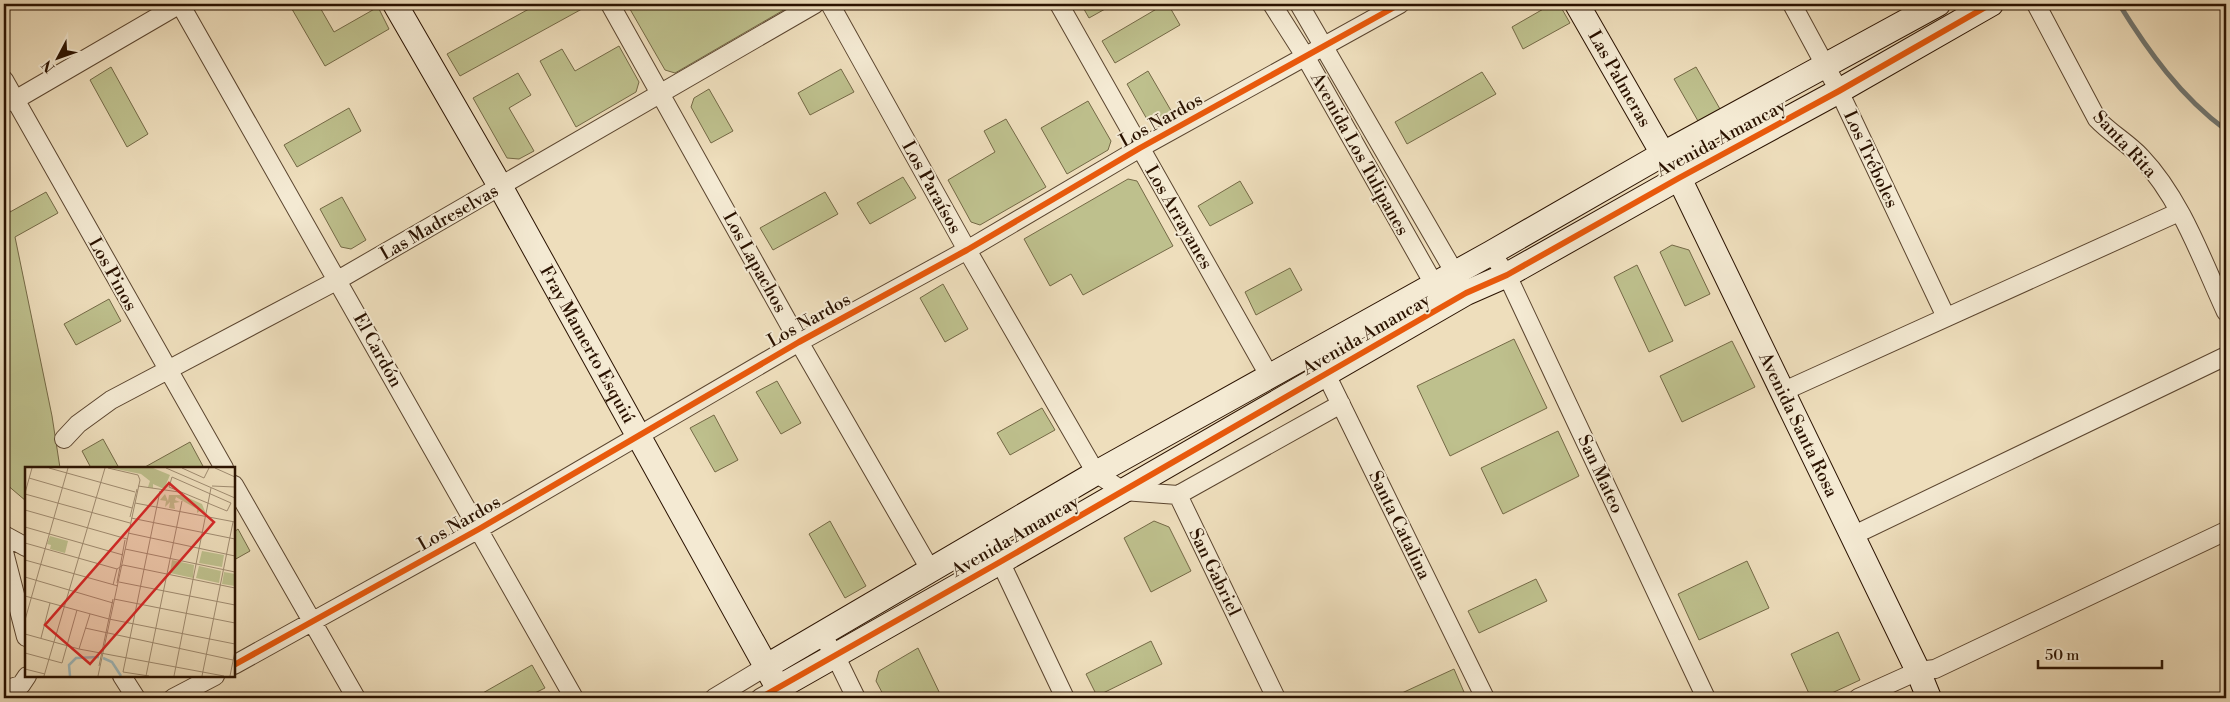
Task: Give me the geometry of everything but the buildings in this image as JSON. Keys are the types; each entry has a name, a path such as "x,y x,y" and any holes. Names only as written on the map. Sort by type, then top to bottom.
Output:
{"street":[{"path":"10,102 180,4"},
{"name":"El Cardón","path":"180,4 574,698"},
{"name":"Fray Mamerto Esquiú","path":"395,4 500,186 767,666 769,693"},
{"name":"Los Lapachos","path":"610,4 931,571"},
{"name":"Las Madreselvas","path":"64,439 78,424 111,400 338,280 815,4"},
{"name":"Los Paraísos","path":"830,4 967,250 1096,473"},
{"name":"Los Arrayanes","path":"1059,4 1270,377"},
{"name":"Avenida Los Tulipanes","path":"1272,4 1305,56 1434,284 1456,299"},
{"name":"Avenida Los Tulipanes","path":"1299,4 1454,272 1456,299"},
{"name":"Los Nardos","path":"235,664 479,530 800,342 967,250 1140,148 1400,4"},
{"name":"Las Palmeras","path":"1577,4 1663,154"},
{"name":"Los Tréboles","path":"1792,4 1827,66 1946,317"},
{"name":"Avenida Amancay","path":"714,698 1096,473 1491,253 1663,154 1938,4"},
{"name":"Avenida Amancay","path":"769,693 1456,299 1507,275 1839,91 1991,4"},
{"name":"Santa Rita","path":"2036,4 2097,119 2111,133 2140,155 2155,174 2179,212 2226,312"},
{"name":"Los Pinos","path":"4,80 10,102 223,467"},
{"name":"Avenida Santa Rosa","path":"1663,154 1679,178 1784,391 1918,671 1929,698"},
{"path":"1784,391 2179,212"},
{"name":"San Mateo","path":"1491,253 1507,275 1706,698"},
{"name":"Santa Catalina","path":"1315,352 1485,698"},
{"path":"1852,536 2226,356"},
{"path":"1096,473 1123,491 1178,495 1341,404"},
{"path":"235,487 356,698"},
{"name":"San Gabriel","path":"1178,495 1276,698"},
{"path":"1858,698 1918,671 1935,669 2226,531"},
{"path":"4,535 25,546"},
{"path":"988,536 1065,698"},
{"path":"4,552 25,633"},
{"path":"821,634 835,655 856,698"},
{"path":"4,690 21,685 26,677"},
{"path":"123,677 136,698"},
{"path":"173,698 212,677"}],"green space":[{"path":"289,4 318,4 334,32 378,7 389,29 325,66"},
{"path":"538,4 591,4 460,76 447,54"},
{"path":"627,4 794,4 675,73 665,70"},
{"path":"1081,4 1114,4 1089,18"},
{"path":"1168,4 1180,25 1115,63 1102,41"},
{"path":"1552,4 1559,4 1570,23 1523,49 1512,27"},
{"path":"619,46 639,82 636,92 576,127 540,61 562,49 575,71"},
{"path":"111,67 148,134 127,147 90,80"},
{"path":"1696,67 1720,109 1698,121 1674,79"},
{"path":"841,69 854,92 810,115 798,93"},
{"path":"1148,71 1173,114 1157,124 1148,121 1127,84"},
{"path":"1482,72 1496,94 1407,144 1395,122"},
{"path":"518,73 531,95 509,108 534,151 519,159 507,158 473,98"},
{"path":"709,89 733,131 711,143 691,107 694,98"},
{"path":"1088,101 1111,141 1108,150 1067,174 1041,128"},
{"path":"349,108 361,131 297,167 284,145"},
{"path":"1006,119 1046,187 980,225 971,222 948,180 995,152 984,131"},
{"path":"903,177 916,198 870,224 857,203"},
{"path":"1128,179 1137,181 1173,246 1083,295 1071,274 1050,286 1024,239"},
{"path":"1240,181 1253,203 1210,226 1198,206"},
{"path":"4,184 10,212 46,192 58,213 15,237 52,416 60,467 25,467 25,500 6,484 4,478"},
{"path":"825,192 838,214 773,250 760,228"},
{"path":"342,197 366,240 351,249 341,247 320,209"},
{"path":"1672,245 1689,250 1710,294 1685,306 1660,252"},
{"path":"1637,265 1673,341 1649,352 1614,277"},
{"path":"1290,268 1302,290 1256,315 1245,292"},
{"path":"943,284 968,329 945,342 920,298"},
{"path":"109,299 121,321 76,345 64,324"},
{"path":"1514,339 1547,408 1450,456 1417,386"},
{"path":"1732,341 1755,387 1682,422 1660,376"},
{"path":"777,381 801,423 781,434 756,392"},
{"path":"1042,408 1055,430 1010,455 997,433"},
{"path":"714,415 738,460 715,472 690,428"},
{"path":"1558,431 1579,476 1503,514 1481,468"},
{"path":"103,439 118,467 90,467 82,451"},
{"path":"190,442 203,467 145,467"},
{"path":"830,521 866,586 845,598 809,534"},
{"path":"1154,521 1169,527 1191,571 1151,592 1124,538"},
{"path":"238,529 250,551 235,559 235,531"},
{"path":"1747,561 1769,608 1699,640 1678,594"},
{"path":"1536,579 1547,601 1479,633 1468,611"},
{"path":"1838,632 1860,680 1821,698 1811,698 1791,654"},
{"path":"1151,641 1162,664 1097,696 1086,674"},
{"path":"918,648 942,698 885,698 876,681 879,671"},
{"path":"532,665 545,688 525,698 474,698"},
{"path":"1454,669 1464,692 1450,698 1391,698"}],"waterway":[{"path":"2119,4 2166,72 2194,103 2226,130"}],"cycle path":[{"path":"235,664 479,529 799,342 967,250 1140,148 1400,4"},
{"path":"760,698 1466,293 1507,275 1839,91 1991,4"}]}
